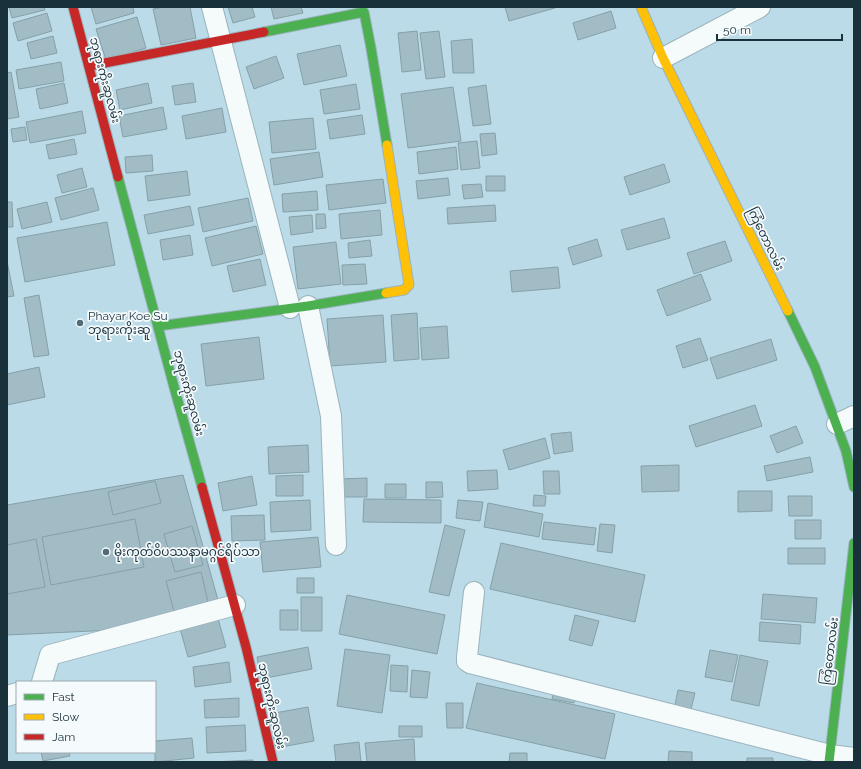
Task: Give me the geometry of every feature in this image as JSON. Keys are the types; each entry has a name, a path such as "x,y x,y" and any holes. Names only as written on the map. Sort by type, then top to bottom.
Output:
{"street":[{"name":"ဘုရားကိုးဆူလမ်း","path":"73,7 158,326 235,605 273,762"},
{"path":"212,7 331,416 336,545"},
{"name":"ကြံတောလမ်း","path":"641,7 663,58 815,367 845,420 846,451 854,485"},
{"path":"663,58 760,7"},
{"path":"89,66 221,40 359,9 373,64 409,285 404,290 299,307 158,326"},
{"name":"ကြံတောလမ်း","path":"829,759 854,543"},
{"path":"474,592 467,657 467,661 470,663 829,759 854,758"},
{"path":"42,681 50,655 235,605"}],"building":[{"path":"9,7 44,7 45,10 12,18"},
{"path":"91,7 133,7 134,13 96,24"},
{"path":"164,7 190,7 196,38 161,45 153,9"},
{"path":"228,7 252,7 255,17 233,23"},
{"path":"271,7 301,7 303,13 274,19"},
{"path":"505,7 555,7 555,8 509,21"},
{"path":"611,11 616,28 578,40 573,23"},
{"path":"47,13 52,31 18,41 13,23"},
{"path":"137,17 146,48 106,60 96,29"},
{"path":"417,31 421,70 402,72 398,33"},
{"path":"439,31 445,77 426,79 420,33"},
{"path":"53,36 57,53 31,59 27,43"},
{"path":"472,39 474,73 453,73 451,41"},
{"path":"340,45 347,76 304,85 297,54"},
{"path":"276,56 284,78 254,89 246,67"},
{"path":"61,62 64,81 19,89 16,70"},
{"path":"11,72 19,117 7,119 7,73"},
{"path":"64,83 68,103 40,109 36,89"},
{"path":"148,83 152,103 120,110 116,90"},
{"path":"193,83 196,102 175,105 172,86"},
{"path":"356,84 360,109 324,114 320,90"},
{"path":"486,85 491,124 473,126 468,88"},
{"path":"453,87 461,141 408,148 401,94"},
{"path":"163,107 167,129 123,137 119,116"},
{"path":"222,108 226,132 186,139 182,116"},
{"path":"82,111 86,133 30,143 26,122"},
{"path":"362,115 365,134 330,139 327,120"},
{"path":"313,118 316,149 272,153 269,122"},
{"path":"25,127 27,140 13,142 11,129"},
{"path":"495,133 497,154 482,156 480,134"},
{"path":"74,139 77,154 49,159 46,145"},
{"path":"477,141 480,168 461,170 458,143"},
{"path":"456,147 458,169 419,174 417,152"},
{"path":"319,152 323,177 274,185 270,159"},
{"path":"152,155 153,171 126,173 125,157"},
{"path":"664,164 670,182 630,195 624,177"},
{"path":"82,168 87,187 62,193 57,175"},
{"path":"187,171 190,195 148,201 145,176"},
{"path":"486,176 505,176 505,191 486,191"},
{"path":"448,178 450,195 418,199 416,181"},
{"path":"383,179 386,203 329,210 326,185"},
{"path":"481,184 483,197 464,199 462,185"},
{"path":"93,188 99,210 61,220 55,198"},
{"path":"317,191 318,210 283,212 282,194"},
{"path":"248,198 253,221 203,232 198,208"},
{"path":"7,202 12,202 13,227 7,227"},
{"path":"47,202 52,222 22,229 17,209"},
{"path":"495,205 496,221 448,224 447,208"},
{"path":"190,206 194,225 148,234 144,215"},
{"path":"380,210 382,235 341,239 339,214"},
{"path":"316,214 325,214 326,228 316,229"},
{"path":"312,215 313,232 291,235 289,217"},
{"path":"664,218 670,238 627,250 621,230"},
{"path":"107,222 115,265 25,282 17,238"},
{"path":"256,226 263,254 212,266 205,238"},
{"path":"190,235 193,255 163,260 160,240"},
{"path":"597,239 602,256 573,265 568,248"},
{"path":"370,240 372,256 349,258 348,243"},
{"path":"725,241 732,261 694,274 687,253"},
{"path":"336,242 341,284 298,289 293,247"},
{"path":"260,259 266,285 233,292 227,266"},
{"path":"7,261 14,296 7,297"},
{"path":"365,264 367,284 343,285 342,265"},
{"path":"558,267 560,288 512,292 510,271"},
{"path":"701,274 711,300 667,316 657,290"},
{"path":"39,295 49,355 34,357 24,298"},
{"path":"417,313 419,359 394,361 391,315"},
{"path":"383,315 386,362 330,366 327,319"},
{"path":"447,326 449,358 422,360 420,328"},
{"path":"259,337 264,379 206,386 201,344"},
{"path":"700,338 708,360 683,368 676,346"},
{"path":"771,339 777,360 717,379 710,358"},
{"path":"39,367 45,397 7,405 7,374"},
{"path":"755,405 762,426 696,447 689,426"},
{"path":"796,426 803,443 777,453 770,436"},
{"path":"571,432 573,451 554,454 551,434"},
{"path":"545,438 550,458 509,470 503,450"},
{"path":"308,445 309,472 269,474 268,447"},
{"path":"810,457 813,472 767,481 764,466"},
{"path":"679,465 679,491 642,492 641,466"},
{"path":"497,470 498,489 468,491 467,471"},
{"path":"543,471 559,471 560,494 544,494"},
{"name":"မိုးကုတ်ဝိပဿနာမဂ္ဂင်ရိပ်သာ","path":"183,475 218,600 113,630 7,635 7,505"},
{"path":"303,475 303,496 276,496 276,476"},
{"path":"252,476 257,505 223,511 218,483"},
{"path":"367,478 367,497 339,497 339,479"},
{"path":"155,481 161,503 113,515 108,492"},
{"path":"426,482 442,482 443,497 426,498"},
{"path":"385,484 406,484 406,498 385,498"},
{"path":"738,491 772,491 772,511 738,512"},
{"path":"534,495 546,496 545,506 533,506"},
{"path":"788,496 812,496 812,516 789,516"},
{"path":"364,499 441,500 441,523 363,522"},
{"path":"310,500 311,530 271,532 270,502"},
{"path":"458,500 483,502 480,521 456,518"},
{"path":"488,503 543,514 539,537 484,527"},
{"path":"264,515 265,540 232,541 231,516"},
{"path":"135,519 144,567 51,585 42,537"},
{"path":"795,520 821,520 821,539 795,539"},
{"path":"544,522 596,528 594,545 542,539"},
{"path":"600,524 615,525 612,553 597,551"},
{"path":"445,525 465,530 449,596 429,592"},
{"path":"192,526 203,565 175,572 164,534"},
{"path":"318,537 321,567 263,572 260,542"},
{"path":"36,539 45,587 7,594 7,545"},
{"path":"501,543 645,575 635,622 490,589"},
{"path":"788,548 825,548 825,564 788,564"},
{"path":"201,572 209,606 175,615 166,581"},
{"path":"297,578 314,578 314,593 297,593"},
{"path":"763,594 817,598 815,623 761,619"},
{"path":"347,595 445,615 437,654 339,634"},
{"path":"301,597 322,597 322,631 301,631"},
{"path":"280,610 298,610 298,630 280,630"},
{"path":"217,615 226,647 188,657 179,625"},
{"path":"575,615 599,621 592,646 569,640"},
{"path":"760,622 801,625 800,644 759,641"},
{"path":"308,647 312,669 261,679 257,657"},
{"path":"345,649 390,655 382,713 337,706"},
{"path":"710,650 738,655 732,682 705,677"},
{"path":"740,655 768,661 759,706 731,700"},
{"path":"229,662 231,682 195,687 193,667"},
{"path":"391,665 408,666 407,692 390,691"},
{"path":"412,670 430,672 427,698 410,697"},
{"path":"556,682 577,686 574,703 552,699"},
{"path":"477,683 615,714 605,759 466,728"},
{"path":"678,690 695,693 691,709 675,705"},
{"path":"239,698 239,717 205,718 204,700"},
{"path":"446,703 463,703 463,728 447,728"},
{"path":"308,707 314,741 276,748 269,714"},
{"path":"245,725 246,751 207,753 206,727"},
{"path":"399,726 422,726 422,737 399,737"},
{"path":"192,738 194,758 155,762 156,741"},
{"path":"414,739 415,762 367,762 365,743"},
{"path":"359,742 361,762 336,762 334,745"},
{"path":"669,751 692,752 692,762 668,762"},
{"path":"41,753 69,753 70,756 43,761"},
{"path":"510,753 527,753 527,762 509,762"},
{"path":"747,758 773,758 773,762 747,762"},
{"path":"253,760 253,762 211,762"}],"traffic: fast":[{"path":"264,32 364,12 387,145"},
{"path":"118,177 202,487"},
{"path":"158,326 308,306 386,293"},
{"path":"788,311 815,367 846,451 854,487"},
{"path":"829,762 854,543"}],"traffic: slow":[{"path":"641,7 663,58 788,311"},
{"path":"386,293 404,290 409,285 387,145"}],"traffic: jam":[{"path":"73,7 118,177"},
{"path":"89,66 264,32"},
{"path":"202,487 246,647 273,762"}],"place":[{"name":"Phayar Koe Su ဘုရားကိုးဆူ","path":"80,323"},
{"name":"မိုးကုတ်ဝိပဿနာမဂ္ဂင်ရိပ်သာ","path":"106,552"}]}
